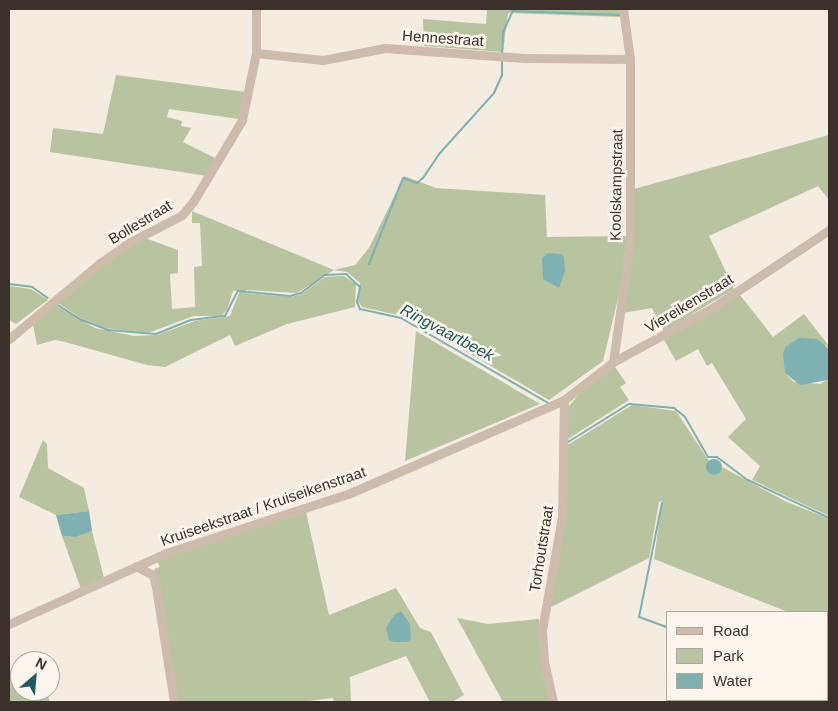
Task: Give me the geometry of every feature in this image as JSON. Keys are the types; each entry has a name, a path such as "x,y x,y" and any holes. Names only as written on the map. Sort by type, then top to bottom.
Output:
{"street":[{"name":"Bollestraat","path":"9,339 100,263 132,241 182,214 193,202 242,120 256,53 256,9"},
{"name":"Koolskampstraat","path":"613,362 630,243 630,59 623,9"},
{"name":"Hennestraat","path":"256,53 323,60 385,48 525,58 630,59"},
{"name":"Viereikenstraat","path":"564,400 613,362 712,308 829,230"},
{"name":"Kruiseekstraat / Kruiseikenstraat","path":"9,624 136,566 213,536 348,494 564,400"},
{"name":"Torhoutstraat","path":"553,702 543,654 542,630 562,516 564,400"},
{"path":"136,566 153,575 174,702"}],"green space":[{"path":"487,9 621,9 622,17 508,13 503,52 424,46 423,19 486,24"},
{"path":"116,75 246,92 239,119 169,109 167,117 182,121 181,126 191,128 183,142 217,159 207,176 50,152 53,128 103,134"},
{"path":"829,135 829,200 818,186 709,236 734,289 664,331 652,308 623,313 634,189"},
{"path":"404,176 436,188 545,195 547,237 627,236 620,290 603,361 549,400 407,317 362,307 358,301 360,283 347,272 334,270 355,265 369,248"},
{"path":"192,211 334,270 297,293 246,290 246,293 291,297 302,294 325,277 344,276 356,284 355,307 287,324 235,346 230,335 165,367 147,365 55,340 37,345 33,325 53,304 95,328 134,336 157,335 195,321 230,316 240,290 233,291 227,310 221,316 194,316 148,333 105,328 81,318 56,302 96,269 145,238 178,250 178,273 170,274 172,309 195,307 194,267 202,266 200,223 192,223"},
{"path":"9,286 31,289 48,300 16,324 9,320"},
{"path":"740,295 773,337 804,314 829,346 829,349 826,345 785,373 794,382 820,384 829,379 829,516 752,480 760,466 728,437 746,419 712,363 707,366 698,349 676,361 664,340"},
{"path":"416,331 540,404 405,461"},
{"path":"615,367 626,383 620,387 629,400 565,441 565,416 569,406 582,391"},
{"path":"632,405 676,411 709,461 708,465 724,468 785,501 829,519 829,702 800,701 828,701 828,611 785,611 654,559 662,501 659,502 649,558 549,608 566,517 566,446"},
{"path":"43,440 47,444 48,468 84,488 89,511 56,515 19,497"},
{"path":"306,512 329,615 396,588 420,628 431,632 464,695 452,702 430,702 406,656 350,677 351,702 334,702 333,698 301,702 176,702 163,603 154,569 160,567 157,561"},
{"path":"92,531 104,578 81,589 62,536 76,537"},
{"path":"457,618 488,624 539,619 541,661 550,702 503,702"},
{"path":"9,671 10,701 50,702 9,702"}],"water":[{"path":"548,253 561,254 564,257 565,271 559,288 543,279 542,258"},
{"path":"799,338 817,339 829,349 828,380 800,385 785,373 783,354 785,347"},
{"path":"711,459 717,459 722,464 720,473 711,475 706,470 706,464"},
{"path":"89,511 92,531 76,537 62,536 56,515"},
{"path":"401,611 410,624 411,639 407,642 394,642 389,640 386,628 394,615"}],"waterway":[{"path":"502,54 503,32 513,11 620,15"},
{"path":"369,264 403,178 417,183 423,178 440,153 494,93 502,75 502,59"},
{"name":"Ringvaartbeek","path":"56,304 82,320 108,330 156,334 191,320 225,316 238,291 290,296 301,293 325,275 346,274 360,287 357,302 360,309 401,318 548,403"},
{"name":"Ringvaartbeek","path":"9,284 32,287 48,298"},
{"path":"568,442 629,404 674,408 685,417 708,457 717,457 748,480 829,518"},
{"path":"662,503 639,617 666,627"}]}
